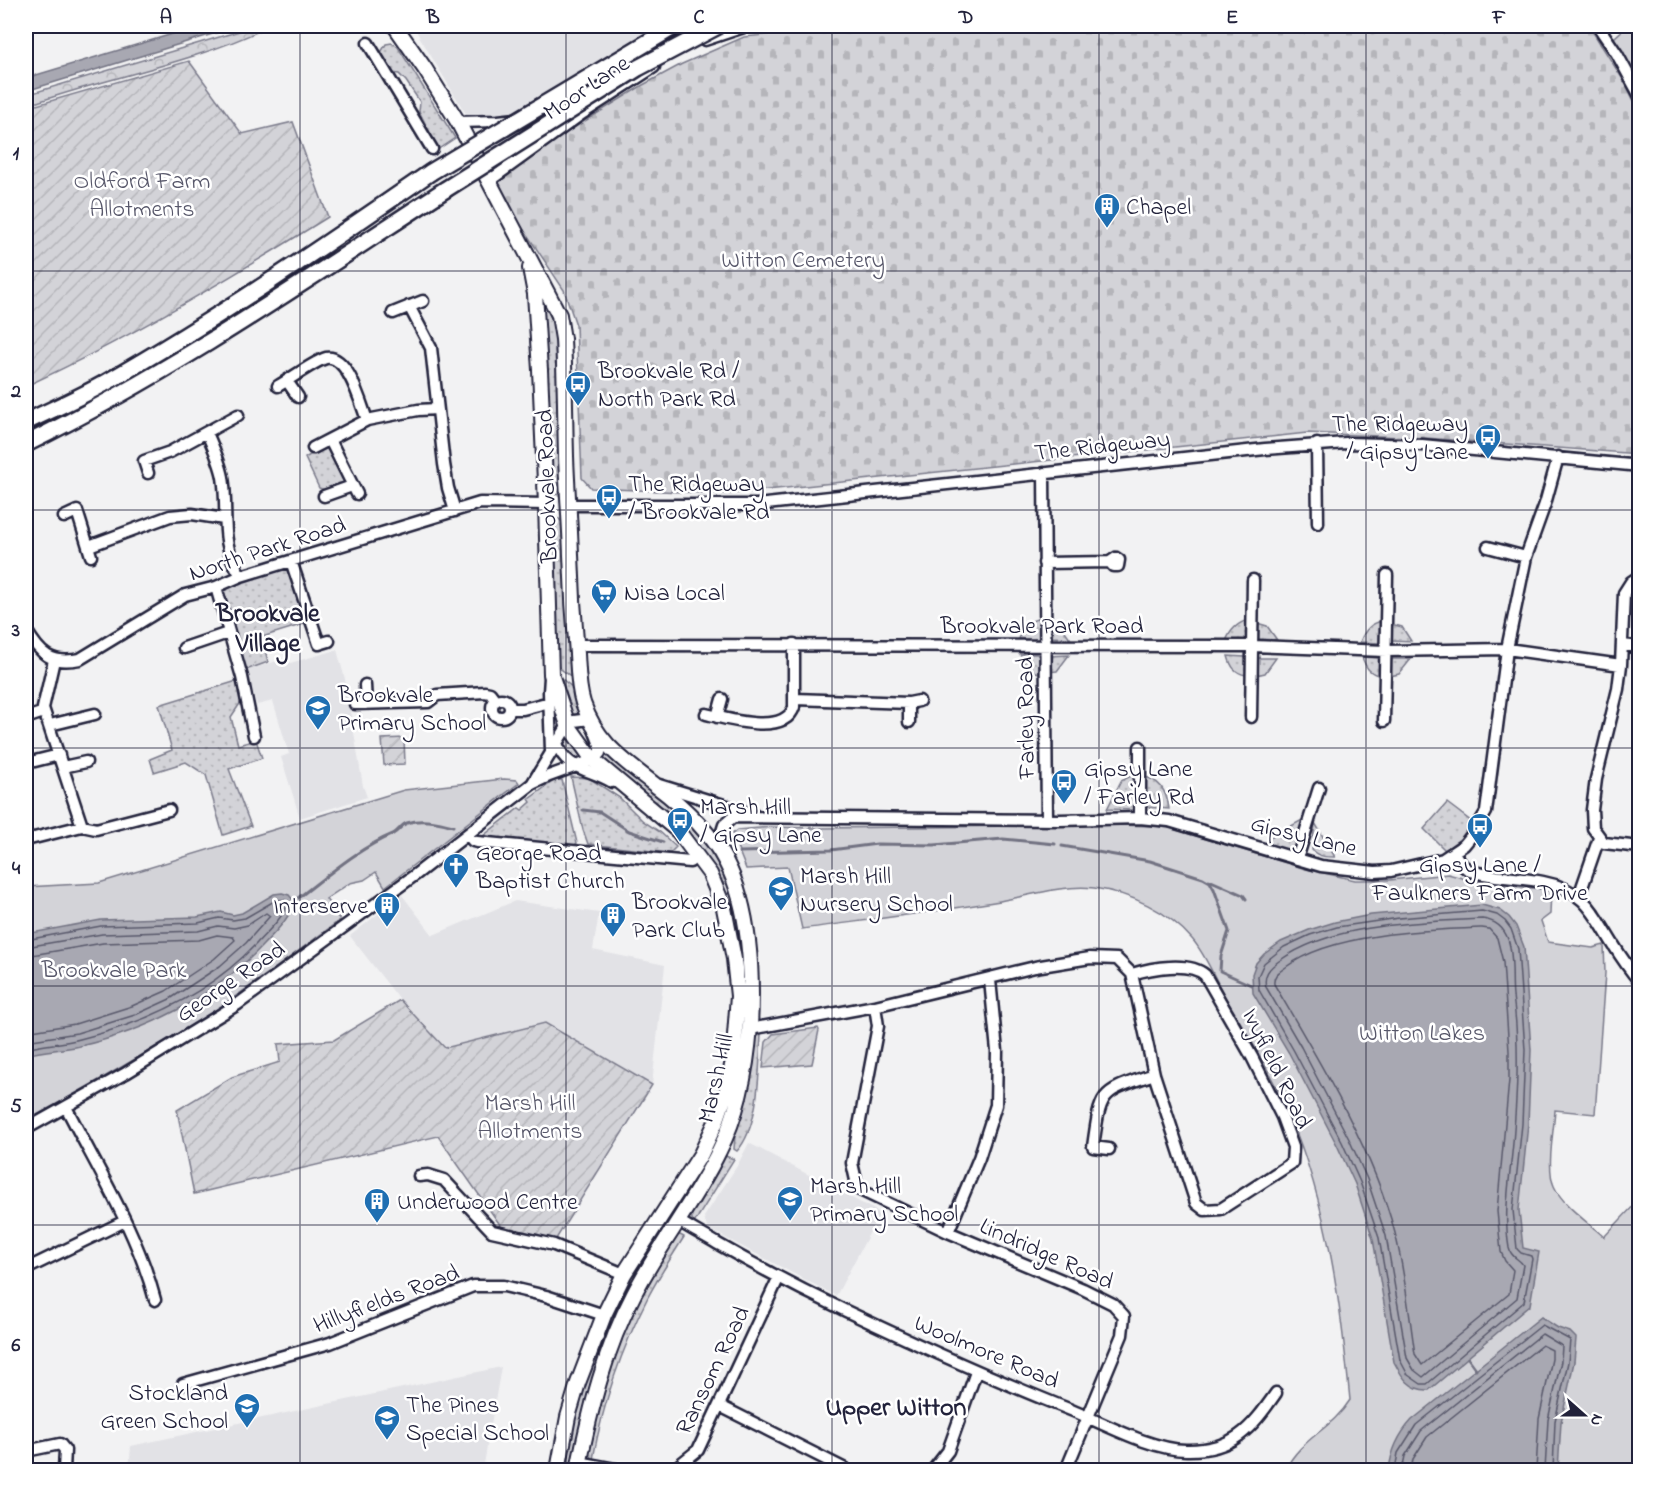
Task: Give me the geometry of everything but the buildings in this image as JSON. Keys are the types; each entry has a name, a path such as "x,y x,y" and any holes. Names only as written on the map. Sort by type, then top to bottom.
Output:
{"highway":[{"path":"26,422 105,384 207,323 431,172 675,26"},
{"path":"26,444 111,400 218,338 446,189 638,68 718,26"}],"main road":[{"name":"Brookvale Road","path":"395,26 458,122 559,315 563,339 566,458 576,645 579,683 590,719"},
{"name":"Brookvale Road","path":"528,258 535,294 546,504 551,674 568,725"},
{"path":"546,504 570,505"},
{"name":"Marsh Hill","path":"579,1466 597,1387 621,1318 654,1256 679,1221 709,1171 734,1115 750,1029 750,975 745,924 735,882 726,861 697,821 620,758 607,745 590,719"},
{"name":"Marsh Hill","path":"558,1470 568,1417 578,1383 604,1315 624,1274 700,1154 716,1122 726,1093 733,1061 738,996 734,959 724,908 719,892 693,849 678,831 593,760 568,725"},
{"path":"662,1213 679,1221"}],"street":[{"name":"Moor Lane","path":"458,122 498,122 531,116 676,33 707,27 736,26"},
{"name":"Moor Lane","path":"489,182 583,113 660,63 710,37 747,26"},
{"path":"1598,26 1617,54 1640,96"},
{"path":"368,43 432,149"},
{"path":"393,313 423,301"},
{"path":"409,306 431,348 448,488 455,511"},
{"path":"298,397 282,384 324,359 339,361 348,371 367,420"},
{"path":"313,448 367,420 418,410 437,410"},
{"path":"148,473 144,461 171,452 238,415"},
{"path":"207,433 223,474 226,499 224,519 228,548 232,562 241,576"},
{"path":"324,496 355,490 330,440"},
{"name":"The Ridgeway","path":"570,505 757,505 1346,442 1422,445 1640,466"},
{"path":"1317,444 1318,523"},
{"name":"Gipsy Lane","path":"717,847 724,825 733,817 1140,818 1181,824 1321,866 1375,872 1391,871 1443,859 1464,845 1486,812 1507,649 1526,557 1558,458"},
{"name":"Farley Road","path":"1044,473 1047,819"},
{"name":"North Park Road","path":"54,660 80,659 185,596 241,576 480,503 546,504"},
{"path":"64,517 77,511 90,551 170,516 192,514 224,519"},
{"path":"1488,547 1526,557"},
{"path":"291,561 319,644 329,641"},
{"path":"1044,563 1110,562"},
{"path":"1384,721 1387,575"},
{"path":"1640,576 1631,582 1624,593 1618,689 1606,732 1592,810 1593,828 1599,838 1610,845 1640,848"},
{"path":"1251,717 1253,580"},
{"path":"216,586 242,677 254,736"},
{"path":"26,630 42,654 54,660 44,702 44,712 82,826"},
{"path":"183,648 228,633"},
{"path":"722,699 711,715 741,723 779,722 792,712 795,699 794,644"},
{"name":"Brookvale Park Road","path":"576,645 1252,646 1386,651 1507,649 1621,664"},
{"path":"1622,645 1640,647"},
{"path":"551,674 550,702 554,747 575,767 605,777 638,797"},
{"path":"365,685 360,704 428,702 437,695 485,692 490,693 496,701 504,700 510,709 523,709 550,702"},
{"path":"795,699 914,702 909,722"},
{"path":"26,718 44,712"},
{"path":"50,725 95,714"},
{"path":"568,725 574,721 590,719 600,745 600,753 593,760"},
{"name":"George Road","path":"532,784 568,725"},
{"path":"1140,747 1140,818"},
{"path":"27,764 59,754"},
{"name":"George Road","path":"26,1129 238,1004 468,835 532,784 593,760"},
{"path":"63,767 86,762"},
{"name":"Gipsy Lane","path":"654,784 765,817"},
{"path":"1297,859 1319,788"},
{"path":"26,840 82,826 96,829 169,810"},
{"path":"468,835 477,842 690,862"},
{"path":"1579,896 1599,838"},
{"path":"1454,853 1462,865 1470,871 1561,886 1579,896 1596,914 1635,968 1640,982"},
{"path":"750,1029 875,1006 990,980 1035,967 1090,958 1117,959 1132,974"},
{"name":"Ivyfield Road","path":"1183,966 1200,971 1205,975 1252,1057 1282,1117 1293,1147 1292,1163 1221,1209 1205,1210 1196,1203 1154,1074 1132,974 1183,966"},
{"path":"948,1232 979,1158 996,1105 997,1051 990,980"},
{"name":"Lindridge Road","path":"875,1006 878,1026 852,1163 858,1189 948,1232 1113,1304 1124,1316 1122,1335 1088,1417"},
{"path":"1109,1149 1093,1147 1097,1119 1104,1097 1114,1088 1154,1074"},
{"path":"66,1107 145,1264 155,1300"},
{"path":"419,1176 428,1175 444,1180 492,1231 554,1245 624,1274"},
{"path":"26,1269 125,1221"},
{"name":"Woolmore Road","path":"679,1221 778,1279 976,1372 1153,1445 1186,1450 1226,1444 1245,1432 1256,1421 1276,1393"},
{"name":"Ransom Road","path":"674,1470 698,1450 778,1279"},
{"name":"Hillyfields Road","path":"183,1384 330,1343 473,1286 504,1286 546,1296 604,1315"},
{"path":"933,1470 948,1450 976,1372"},
{"path":"720,1406 847,1470"},
{"path":"1065,1470 1088,1417"},
{"path":"26,1451 60,1444 65,1450 64,1470"},
{"path":"579,1466 621,1470"}],"shaded area":[{"path":"413,26 664,26 517,112 495,116 466,114"},
{"name":"Brookvale Primary School","path":"337,650 345,679 363,786 367,797 300,818 281,757 289,754 273,701 257,705 246,670 288,658 290,663"},
{"path":"402,895 433,935 515,901 599,913 593,950 665,965 652,1085 545,1023 445,1048 400,1000 350,936"},
{"name":"Marsh Hill Primary School","path":"749,1143 880,1213 836,1296 707,1228 704,1217"},
{"name":"The Pines Special School","path":"501,1367 483,1470 129,1470 131,1446"}],"green space":[{"path":"256,26 265,28 237,41 177,61 26,106 26,95"},
{"name":"Witton Cemetery","path":"1089,26 1589,26 1624,81 1639,111 1639,454 1425,438 1307,433 729,494 591,488 582,478 576,325 564,290 492,182 546,145 643,85 682,64 744,37 810,30 1000,33"},
{"path":"1627,26 1639,26 1639,83 1614,38"},
{"path":"392,43 398,47 455,138 437,150 427,133 429,131 419,111 420,102 406,81 399,74 392,73 380,54 386,44"},
{"name":"Oldford Farm Allotments","path":"189,61 242,134 293,122 328,217 179,306 103,348 26,386 26,108"},
{"path":"543,297 554,326 557,352 559,495 551,493"},
{"path":"324,446 330,447 345,480 329,489 319,488 305,458"},
{"path":"554,519 562,522 572,677 555,665 551,521"},
{"path":"288,566 304,624 262,637 268,662 246,670 222,589"},
{"path":"1041,618 1039,640 1019,639 1027,625"},
{"path":"1050,620 1060,624 1070,638 1050,637"},
{"path":"1248,620 1246,642 1226,641 1234,628"},
{"path":"1382,621 1380,643 1360,642 1368,628"},
{"path":"1257,623 1267,626 1277,640 1257,639"},
{"path":"1391,624 1402,627 1411,641 1392,640"},
{"path":"1020,654 1037,654 1040,658 1039,673 1027,666"},
{"path":"1069,655 1057,671 1048,672 1049,656"},
{"path":"1228,656 1245,657 1247,660 1246,675 1234,669"},
{"path":"1362,657 1379,658 1382,661 1381,676 1368,670"},
{"path":"1257,658 1276,658 1265,673 1256,675"},
{"path":"1391,659 1411,659 1399,674 1390,676"},
{"path":"556,674 573,688 581,713 574,716 569,715"},
{"path":"237,681 241,702 231,717 238,745 256,740 262,758 229,769 251,826 223,835 206,775 186,762 154,772 150,759 172,750 159,705"},
{"path":"567,735 584,755 580,760 567,755 562,747"},
{"path":"404,738 405,764 384,765 382,739"},
{"path":"606,752 698,831 717,856 727,882 723,883 726,898 708,864 599,762"},
{"path":"1133,775 1136,776 1135,804 1132,810 1107,809 1121,781"},
{"path":"571,777 589,778 620,798 643,821 660,832 676,847 670,853 588,844"},
{"path":"1143,777 1159,784 1167,798 1169,809 1145,807"},
{"name":"Brookvale Park","path":"504,779 517,780 519,783 385,887 376,872 364,880 350,883 326,899 340,920 259,980 164,1042 26,1121 26,887 99,883 404,790"},
{"path":"555,780 562,780 577,843 574,846 483,836 519,808 522,810 531,802 529,799"},
{"path":"1447,803 1472,822 1461,838 1445,850 1424,829"},
{"path":"1304,819 1295,848 1287,851 1268,844 1269,838"},
{"path":"1315,823 1335,857 1326,857 1312,850"},
{"name":"Witton Lakes","path":"1116,825 1170,828 1306,869 1355,880 1390,880 1448,874 1477,882 1551,890 1550,914 1541,921 1548,942 1593,948 1604,945 1605,973 1595,1114 1555,1110 1551,1169 1554,1186 1563,1200 1604,1237 1636,1203 1639,1204 1639,1470 1285,1470 1299,1450 1334,1419 1350,1400 1331,1256 1314,1185 1290,1117 1261,1058 1192,939 1172,920 1147,905 1108,890 1083,887 1059,889 950,909 802,929 788,867 746,869 732,834 737,830 772,827"},
{"path":"736,910 746,983 746,1003 735,1083 718,1141 713,1140 738,1050 729,912"},
{"name":"Marsh Hill Allotments","path":"400,1000 445,1048 545,1023 652,1085 556,1239 503,1229 438,1136 194,1194 177,1110 232,1077 280,1062 278,1044 334,1040"},
{"path":"818,1028 812,1064 763,1068 766,1042 773,1034"},
{"path":"761,1034 759,1079 754,1112 745,1140 737,1151 734,1149 736,1121 753,1040"},
{"path":"725,1156 734,1159 693,1225 691,1212"},
{"path":"703,1160 707,1162 677,1213 673,1213 671,1210"},
{"path":"661,1228 664,1230 662,1235 602,1357 583,1417 571,1470 563,1470 579,1394 611,1311 635,1265"},
{"path":"675,1236 684,1237 648,1297 622,1356 602,1417 593,1459 588,1455 588,1447 602,1387 616,1348 654,1272"}],"water":[{"path":"199,26 239,26 26,91 26,78"},
{"path":"274,894 289,895 294,901 282,925 244,963 202,995 155,1021 130,1031 80,1046 26,1055 26,934 101,920 197,917 221,912 233,915 242,913"},
{"name":"Witton Lakes","path":"1482,905 1500,910 1509,917 1516,926 1524,947 1531,1050 1528,1124 1519,1210 1523,1248 1539,1252 1530,1305 1429,1390 1422,1390 1407,1382 1394,1362 1373,1239 1355,1184 1289,1053 1253,993 1252,974 1256,963 1264,954 1281,942 1335,922 1371,915"},
{"path":"1541,1317 1558,1328 1570,1332 1576,1338 1574,1362 1561,1422 1558,1470 1389,1470 1396,1443 1412,1420"}],"waterway":[{"path":"583,810 600,812 629,831 663,842"},
{"path":"294,901 354,855 395,833 405,824 424,821 453,826"},
{"path":"739,852 831,850 877,844 934,845 1003,839 1055,844"},
{"path":"1062,846 1150,861 1210,882 1229,931 1221,956 1220,971 1251,985"},
{"path":"1209,880 1243,895 1246,899"},
{"path":"1468,1358 1476,1369"}],"place":[{"name":"Chapel","path":"1107,229"},
{"name":"Brookvale Rd / North Park Rd","path":"578,407"},
{"name":"The Ridgeway / Gipsy Lane","path":"1488,460"},
{"name":"The Ridgeway / Brookvale Rd","path":"609,520"},
{"name":"Nisa Local","path":"604,615"},
{"name":"Brookvale Primary School","path":"318,731"},
{"name":"Gipsy Lane / Farley Rd","path":"1064,805"},
{"name":"Marsh Hill / Gipsy Lane","path":"680,843"},
{"name":"Gipsy Lane / Faulkners Farm Drive","path":"1480,849"},
{"name":"George Road Baptist Church","path":"456,889"},
{"name":"Marsh Hill Nursery School","path":"781,912"},
{"name":"Interserve","path":"387,928"},
{"name":"Brookvale Park Club","path":"613,938"},
{"name":"Marsh Hill Primary School","path":"790,1222"},
{"name":"Underwood Centre","path":"377,1224"},
{"name":"Stockland Green School","path":"247,1429"},
{"name":"The Pines Special School","path":"387,1441"}],"district":[{"name":"Brookvale Village","path":"268,627"},
{"name":"Upper Witton","path":"896,1406"}]}
